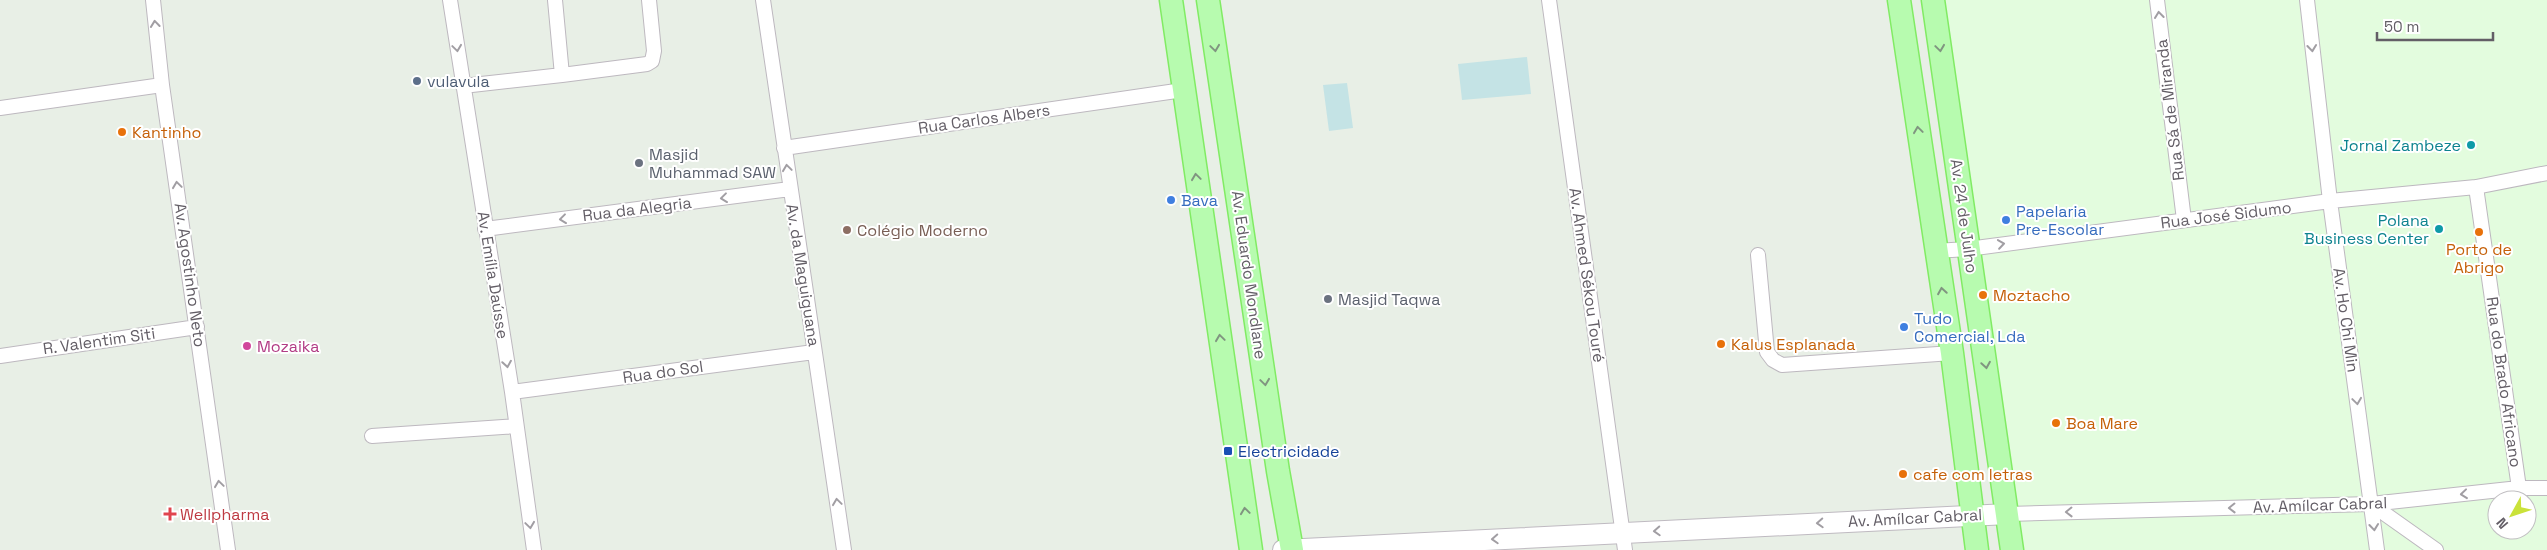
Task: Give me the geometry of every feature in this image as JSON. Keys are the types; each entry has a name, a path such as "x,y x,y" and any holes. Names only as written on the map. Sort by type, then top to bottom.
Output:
{"main road":[{"path":"1171,0 1251,550"},
{"name":"Av. Eduardo Mondlane","path":"1208,0 1289,550"},
{"name":"Av. 24 de Julho","path":"1899,0 1935,251 1952,353 1978,550"},
{"name":"Av. 24 de Julho","path":"1933,0 2012,550"}],"street":[{"name":"Av. Agostinho Neto","path":"153,0 162,85 228,550"},
{"name":"Av. Emília Daússe","path":"450,0 512,392 534,550"},
{"path":"555,0 562,76"},
{"path":"463,86 562,76 647,64 652,60 654,51 649,0"},
{"name":"Av. da Maguiguana","path":"763,0 844,550"},
{"name":"Av. Ahmed Sékou Touré","path":"1549,0 1624,541"},
{"name":"Rua Sá de Miranda","path":"2157,0 2184,220"},
{"name":"Av. Ho Chi Min","path":"2307,0 2330,201 2377,550"},
{"path":"0,108 162,85"},
{"name":"Rua Carlos Albers","path":"784,148 1183,90"},
{"name":"Rua José Sidumo","path":"1935,251 2330,201 2476,187 2547,173"},
{"name":"Rua do Brado Africano","path":"2476,187 2519,488"},
{"name":"Rua da Alegria","path":"485,229 790,189"},
{"path":"1758,255 1767,352 1773,360 1782,365 1952,353"},
{"name":"R. Valentim Siti","path":"0,356 197,327"},
{"name":"Rua do Sol","path":"512,392 814,352"},
{"path":"372,436 516,426"},
{"name":"Av. Amílcar Cabral","path":"1289,550 1624,541 2008,514 2372,504 2519,488 2547,488"},
{"path":"2372,504 2436,550"}],"shaded area":[{"path":"1930,0 2547,0 2547,550 2001,550"},
{"path":"1527,57 1531,94 1462,100 1458,64"},
{"path":"1347,83 1353,128 1329,131 1323,85"}],"place":[{"name":"vulavula","path":"417,81"},
{"name":"Kantinho","path":"122,132"},
{"name":"Jornal Zambeze","path":"2471,145"},
{"name":"Masjid Muhammad SAW","path":"639,163"},
{"name":"Bava","path":"1171,200"},
{"name":"Papelaria Pre-Escolar","path":"2006,220"},
{"name":"Polana Business Center","path":"2439,229"},
{"name":"Colégio Moderno","path":"847,230"},
{"name":"Porto de Abrigo","path":"2479,232"},
{"name":"Moztacho","path":"1983,295"},
{"name":"Masjid Taqwa","path":"1328,299"},
{"name":"Tudo Comercial, Lda","path":"1904,327"},
{"name":"Kalus Esplanada","path":"1721,344"},
{"name":"Mozaika","path":"247,346"},
{"name":"Boa Mare","path":"2056,423"},
{"name":"Electricidade","path":"1228,451"},
{"name":"cafe com letras","path":"1903,474"},
{"name":"Wellpharma","path":"170,514"}]}
